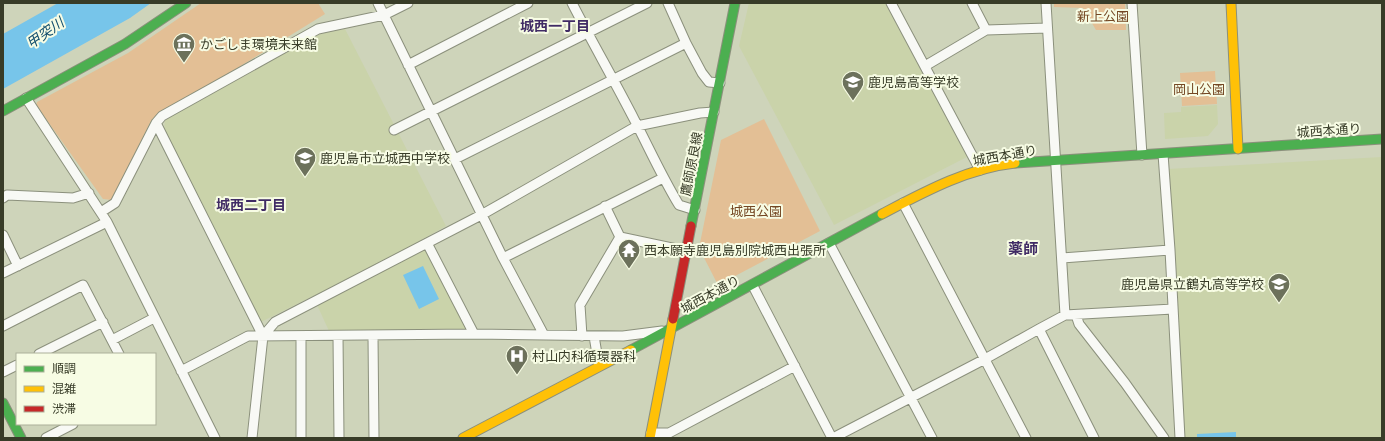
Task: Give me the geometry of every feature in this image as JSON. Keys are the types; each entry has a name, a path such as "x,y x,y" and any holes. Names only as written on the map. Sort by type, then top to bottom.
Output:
{"street":[{"path":"3,110 125,44 186,3"},
{"path":"378,3 503,258 544,335"},
{"path":"101,212 115,203 156,124 162,116 318,30 384,15 408,3"},
{"path":"408,65 528,3"},
{"path":"572,3 637,126 662,178 679,205 695,210"},
{"path":"394,130 647,3"},
{"path":"668,3 686,43 702,73 709,82 720,83"},
{"name":"鷹師原良線","path":"650,436 735,3"},
{"path":"891,3 980,170"},
{"path":"972,3 986,30"},
{"path":"1046,3 1065,315"},
{"path":"1132,3 1142,155"},
{"path":"1231,3 1238,149"},
{"path":"924,66 986,30 1047,28"},
{"path":"455,159 686,43"},
{"path":"26,98 107,222 215,438"},
{"path":"263,336 275,322 482,214 637,126 700,113 714,112"},
{"path":"156,124 263,336 252,438"},
{"name":"城西本通り","path":"463,438 599,366 671,330 903,203 932,188 980,170 1013,163 1382,139"},
{"path":"1164,154 1180,438"},
{"path":"503,258 662,178"},
{"path":"3,198 7,195 73,198 89,193"},
{"path":"903,203 1025,438"},
{"path":"605,206 620,237"},
{"path":"3,273 107,222"},
{"path":"3,235 18,266"},
{"path":"620,237 686,251"},
{"path":"582,336 580,305 620,237"},
{"path":"427,243 474,334"},
{"path":"830,243 932,438"},
{"path":"1062,258 1170,250"},
{"path":"3,326 83,285 118,353"},
{"path":"752,286 833,438 985,359 1065,315 1173,309"},
{"path":"1076,315 1079,324 1125,383 1164,438"},
{"path":"112,340 154,318"},
{"path":"41,353 103,322"},
{"path":"1039,329 1094,438"},
{"path":"181,371 248,336 474,334 623,336 671,330"},
{"path":"301,336 301,438"},
{"path":"338,336 339,438"},
{"path":"373,336 374,438"},
{"path":"594,336 599,366"},
{"path":"3,372 16,366"},
{"path":"650,436 669,433 795,366"},
{"path":"3,403 10,413 21,438"},
{"path":"46,438 71,425"}],"shaded area":[{"name":"鹿児島高等学校","path":"749,3 885,3 967,157 834,225 739,46"},
{"name":"鹿児島市立城西中学校","path":"345,29 446,226 421,240 466,326 464,330 329,331 313,296 261,322 164,130 165,120 320,34"},
{"path":"1217,105 1218,124 1208,136 1165,139 1164,113 1181,112 1181,107"},
{"name":"鹿児島県立鶴丸高等学校","path":"1382,157 1382,438 1183,438 1168,169"}],"green space":[{"path":"201,3 318,3 325,14 151,121 112,200 103,199 36,105 37,102 128,53"},
{"name":"新上公園","path":"1054,3 1125,3 1126,30 1096,30 1083,8 1054,7"},
{"name":"岡山公園","path":"1215,71 1217,104 1182,106 1180,73"},
{"name":"城西公園","path":"764,119 820,231 718,285 699,248 721,140"}],"water":[{"name":"甲突川","path":"58,3 151,3 130,18 3,89 3,34"},
{"path":"423,266 439,299 419,309 403,275"},
{"path":"1236,432 1236,438 1197,438 1197,434"}],"traffic: fast":[{"path":"3,111 125,44 186,3"},
{"path":"691,226 735,3"},
{"path":"1015,163 1382,139"},
{"path":"631,350 882,214"},
{"path":"3,403 21,438"}],"traffic: slow":[{"path":"1231,3 1238,149"},
{"path":"882,214 947,182 980,170 1015,163"},
{"path":"650,438 673,319"},
{"path":"463,438 631,350"}],"traffic: jam":[{"path":"673,319 691,226"}],"place":[{"name":"かごしま環境未来館","path":"184,64"},
{"name":"鹿児島高等学校","path":"853,102"},
{"name":"鹿児島市立城西中学校","path":"305,178"},
{"name":"西本願寺鹿児島別院城西出張所","path":"629,270"},
{"name":"鹿児島県立鶴丸高等学校","path":"1279,304"},
{"name":"村山内科循環器科","path":"517,376"}],"district":[{"name":"城西一丁目","path":"555,26"},
{"name":"城西二丁目","path":"251,205"},
{"name":"薬師","path":"1023,249"}]}
